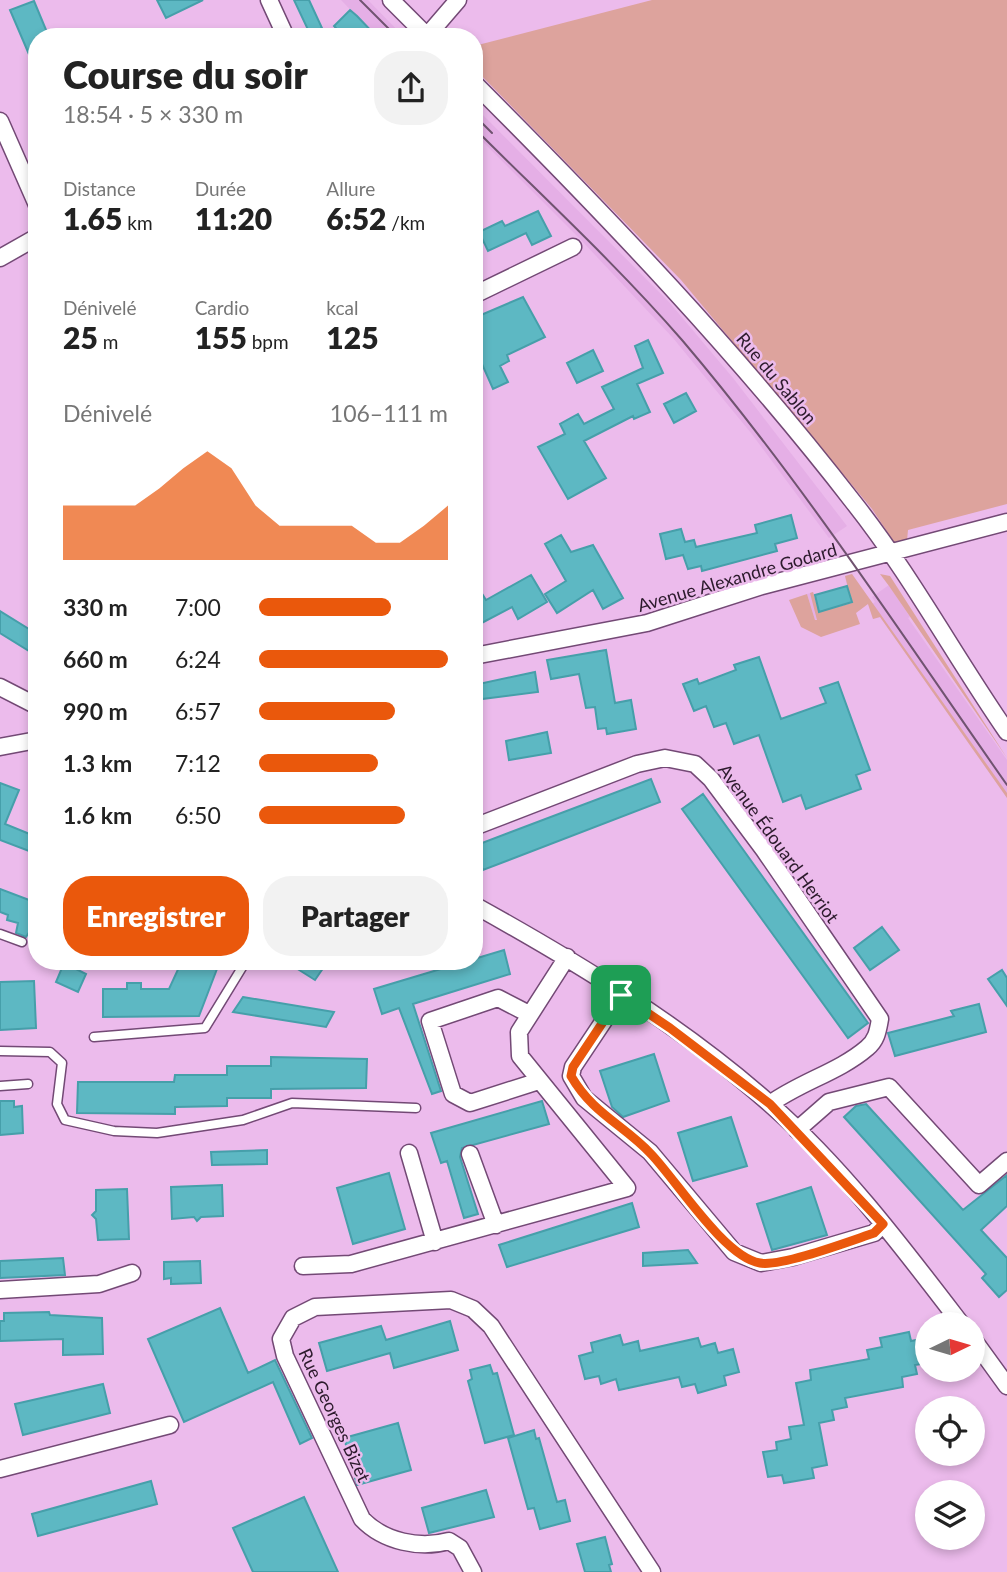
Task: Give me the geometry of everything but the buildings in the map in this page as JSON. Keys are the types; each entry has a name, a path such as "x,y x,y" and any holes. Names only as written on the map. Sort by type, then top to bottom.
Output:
{"street":[{"path":"269,0 282,28"},
{"path":"391,0 420,28"},
{"path":"435,28 458,0"},
{"name":"Rue du Sablon","path":"483,92 617,226 710,328 855,503 1007,732"},
{"path":"0,121 28,185"},
{"path":"0,258 28,242"},
{"path":"483,291 573,247"},
{"name":"Avenue Alexandre Godard","path":"483,654 647,623 762,586 1007,522"},
{"path":"0,687 28,701"},
{"path":"0,747 28,742"},
{"name":"Avenue Édouard Herriot","path":"483,824 637,764 665,758 695,764 710,779 764,850 880,1019 877,1036 868,1048 802,1082 770,1104"},
{"path":"483,910 567,957 670,1028 770,1104 883,1224 952,1312"},
{"path":"303,1266 351,1264 627,1188 520,1056 519,1032 567,957"},
{"path":"621,995 573,1067 571,1076 584,1098 650,1152 734,1252 761,1263 783,1259 874,1233 883,1224"},
{"path":"529,1014 498,998 430,1021 453,1094 470,1103 540,1081"},
{"path":"797,1130 829,1102 889,1087 979,1185 1007,1161"},
{"path":"409,1153 435,1242"},
{"path":"470,1154 496,1224"},
{"path":"0,1290 99,1284 132,1273"},
{"name":"Rue Georges Bizet","path":"473,1572 460,1548 449,1541 434,1546 401,1542 372,1530 362,1519 285,1356 281,1339 293,1318 315,1307 451,1300 473,1308 491,1326 652,1572"},
{"path":"985,1356 1007,1386"},
{"path":"0,1469 170,1425"}],"lane":[{"path":"0,934 22,942"},
{"path":"94,1037 205,1028 240,970"},
{"path":"0,1051 50,1052 62,1063 57,1104 65,1120 114,1131 157,1133 243,1120 292,1103 416,1108"},
{"path":"0,1086 27,1084"}],"shaded area":[{"path":"341,0 368,0 395,28 368,28"},
{"path":"652,0 1007,0 1007,504 908,530 907,541 896,545 872,509 681,280 483,77 483,44"},
{"path":"483,115 669,302 733,378 847,526 829,538 751,433 673,338 581,240 483,142"},
{"path":"852,574 872,604 875,602 872,597 889,585 910,617 908,618 1007,760 1007,798 880,617 873,619 868,604 815,620 807,594 813,592 815,595 847,586 845,576"},
{"path":"852,574 1007,793 1007,798 880,617 873,619 868,604 856,613 860,624 821,637 801,627 789,600 807,594 817,620 810,593 813,592 819,612 852,603 845,576"},
{"path":"880,574 890,576 1007,758 889,586"}],"tram line":[{"path":"360,0 388,28"},
{"path":"483,124 492,133"},
{"path":"483,137 632,285 726,393 850,559 1007,785"}],"route":[{"path":"621,995 670,1028 770,1104 883,1224 874,1233 793,1257 761,1263 734,1252 650,1152 584,1098 571,1076 573,1067 621,995"}]}
